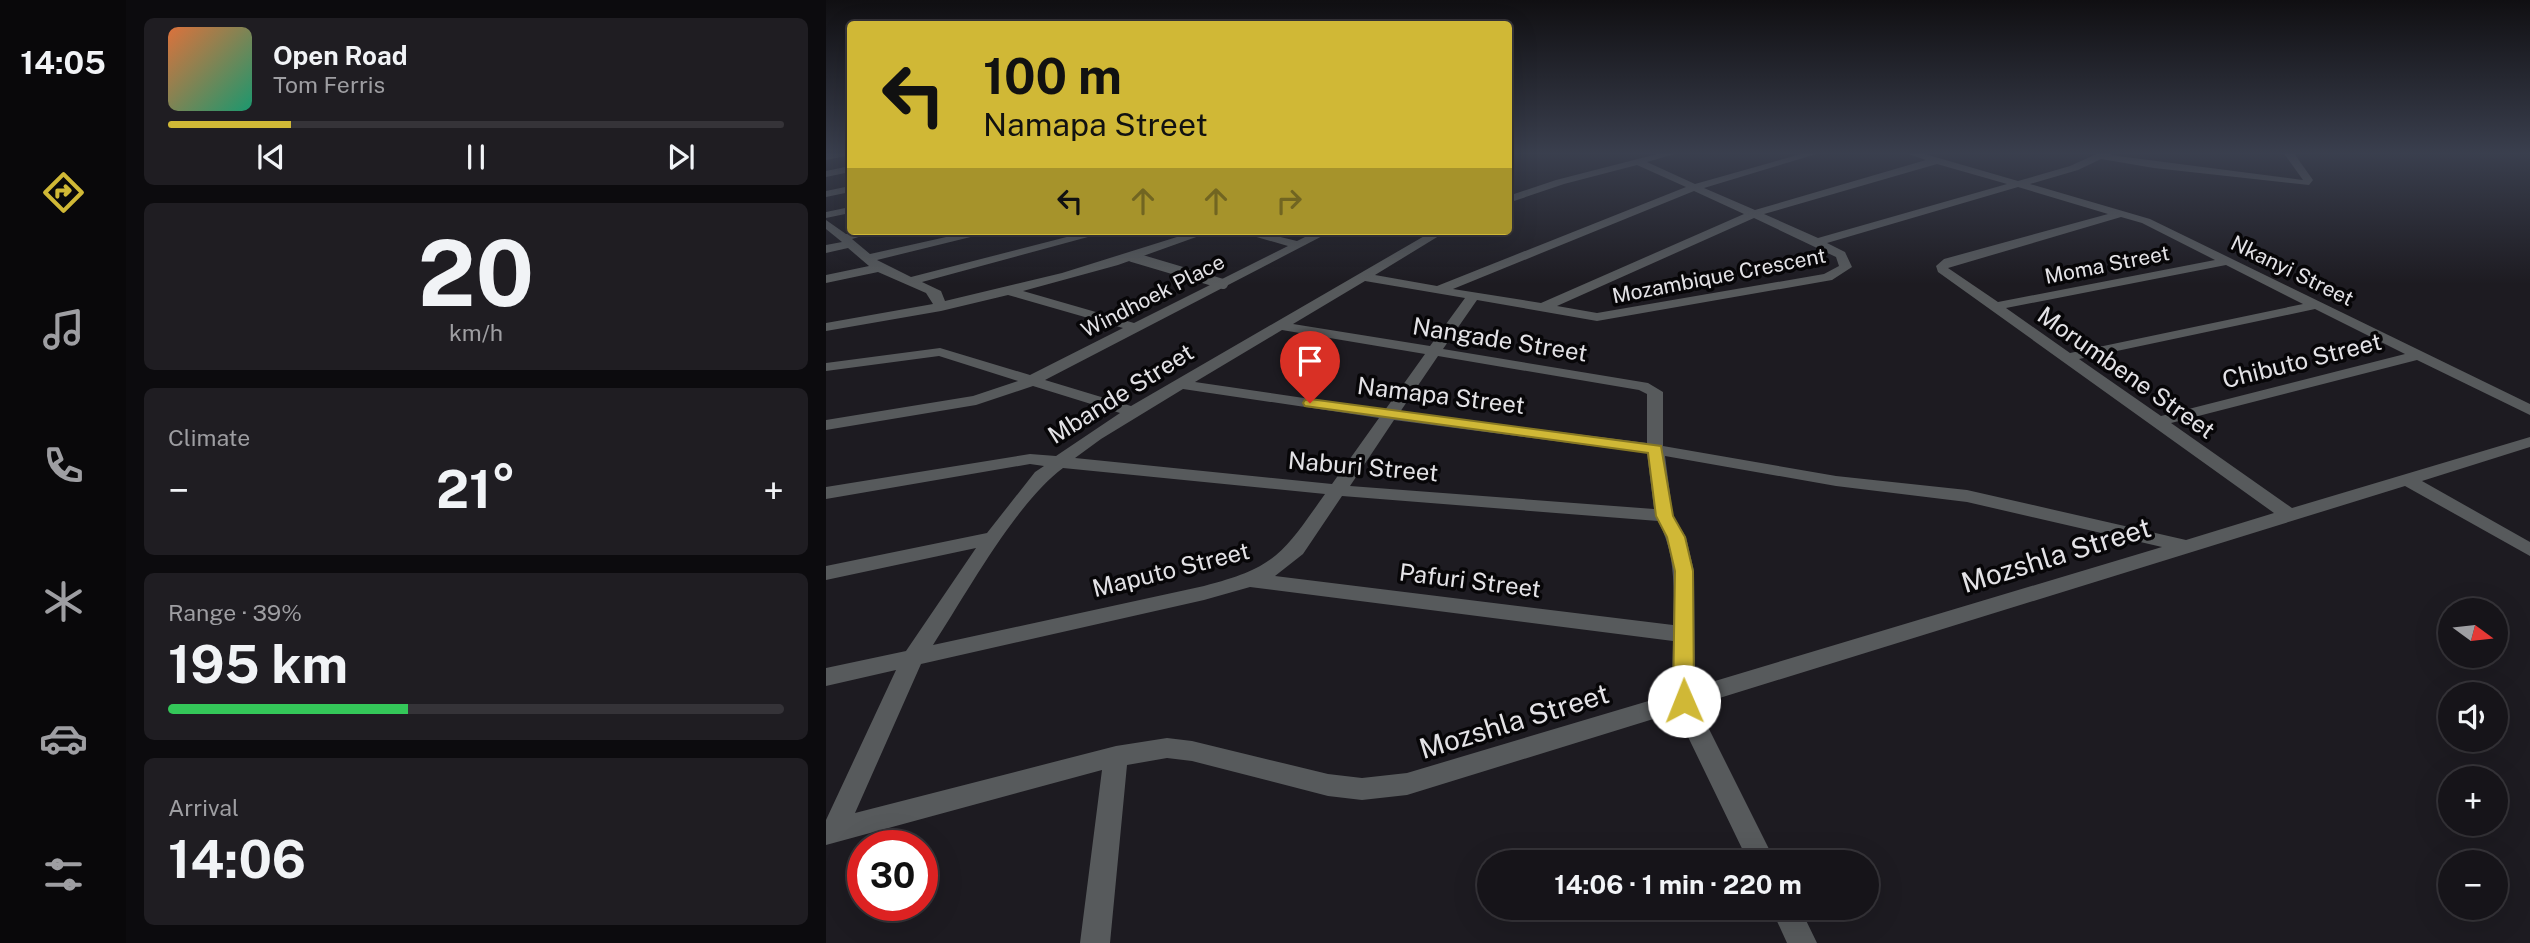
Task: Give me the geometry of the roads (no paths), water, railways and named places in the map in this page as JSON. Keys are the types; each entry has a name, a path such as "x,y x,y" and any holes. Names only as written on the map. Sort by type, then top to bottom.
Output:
{"street":[{"path":"1438,290 1673,196"},
{"name":"Mozambique Crescent","path":"1363,277 1539,309 1604,317 1828,277 1846,267 1841,255 1817,242 1714,196"},
{"path":"1539,309 1753,214 1814,196"},
{"path":"1817,242 1978,196"},
{"name":"Nkanyi Street","path":"2063,196 2146,221 2530,410"},
{"path":"826,215 847,211"},
{"name":"Morumbene Street","path":"2123,213 1948,262 1942,266 1945,272 1993,307 2288,514"},
{"path":"826,223 879,268 936,294 941,307"},
{"path":"826,249 862,235"},
{"path":"869,258 971,235"},
{"path":"910,281 1088,235"},
{"path":"826,327 941,307 1009,291 1132,257 1195,235"},
{"path":"1258,235 1299,245"},
{"name":"Windhoek Place","path":"826,425 976,400 1036,380 1318,235"},
{"name":"Mbande Street","path":"830,832 914,656 993,538 1030,490 1058,462 1133,412 1434,235"},
{"name":"Moma Street","path":"1993,307 2227,261"},
{"path":"826,279 879,268"},
{"path":"1009,291 1137,328"},
{"name":"Maputo Street","path":"826,677 1190,596 1250,580 1270,571 1290,556 1473,296"},
{"path":"2065,358 2316,305"},
{"name":"Nangade Street","path":"1280,326 1649,388 1657,396 1655,449 1664,516 1676,537 1684,571 1684,701"},
{"path":"826,367 940,352 1133,412"},
{"name":"Chibuto Street","path":"2157,422 2418,355"},
{"name":"Namapa Street","path":"1180,384 1389,415 1655,449 1836,481 1967,496 2187,546"},
{"name":"Mozshla Street","path":"830,832 1116,757 1167,748 1192,751 1328,785 1362,789 1407,784 2530,442"},
{"name":"Naburi Street","path":"826,493 998,462 1030,459 1336,490 1664,516"},
{"path":"2407,480 2530,550"},
{"path":"826,573 993,538"},
{"name":"Pafuri Street","path":"1250,580 1683,634"},
{"path":"1684,701 1757,850"},
{"path":"1095,943 1116,757"},
{"path":"1791,920 1802,943"}],"lane":[{"path":"1132,257 1223,284"}]}
